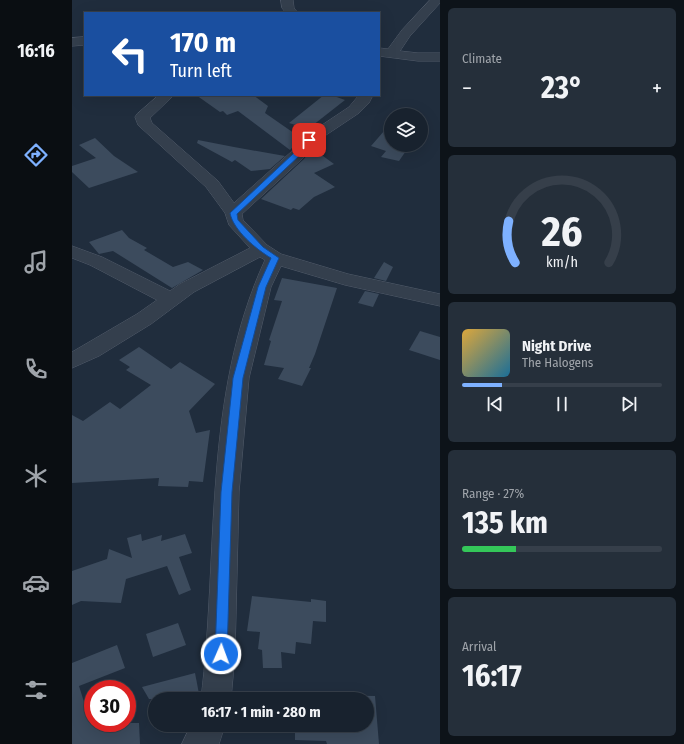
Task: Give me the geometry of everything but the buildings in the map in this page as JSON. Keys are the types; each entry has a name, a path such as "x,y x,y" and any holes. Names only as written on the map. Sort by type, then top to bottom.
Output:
{"street":[{"path":"287,0 288,8 291,12"},
{"path":"383,54 406,33 436,0"},
{"path":"72,42 84,41"},
{"path":"383,54 440,57"},
{"path":"166,96 142,117 145,125 212,184 233,213 235,221 268,253 345,279 440,300"},
{"path":"233,213 297,155 309,140 354,110 364,100 366,96"},
{"path":"72,252 96,260 171,300"},
{"path":"72,362 138,323 187,288 268,253"},
{"path":"217,692 221,654 227,492 238,378 262,287 268,253"},
{"path":"197,744 202,736 208,734 208,732"}],"route":[{"path":"221,654 227,492 238,378 262,287 275,258 261,249 235,221 233,213 274,174 297,155 309,140"}]}
